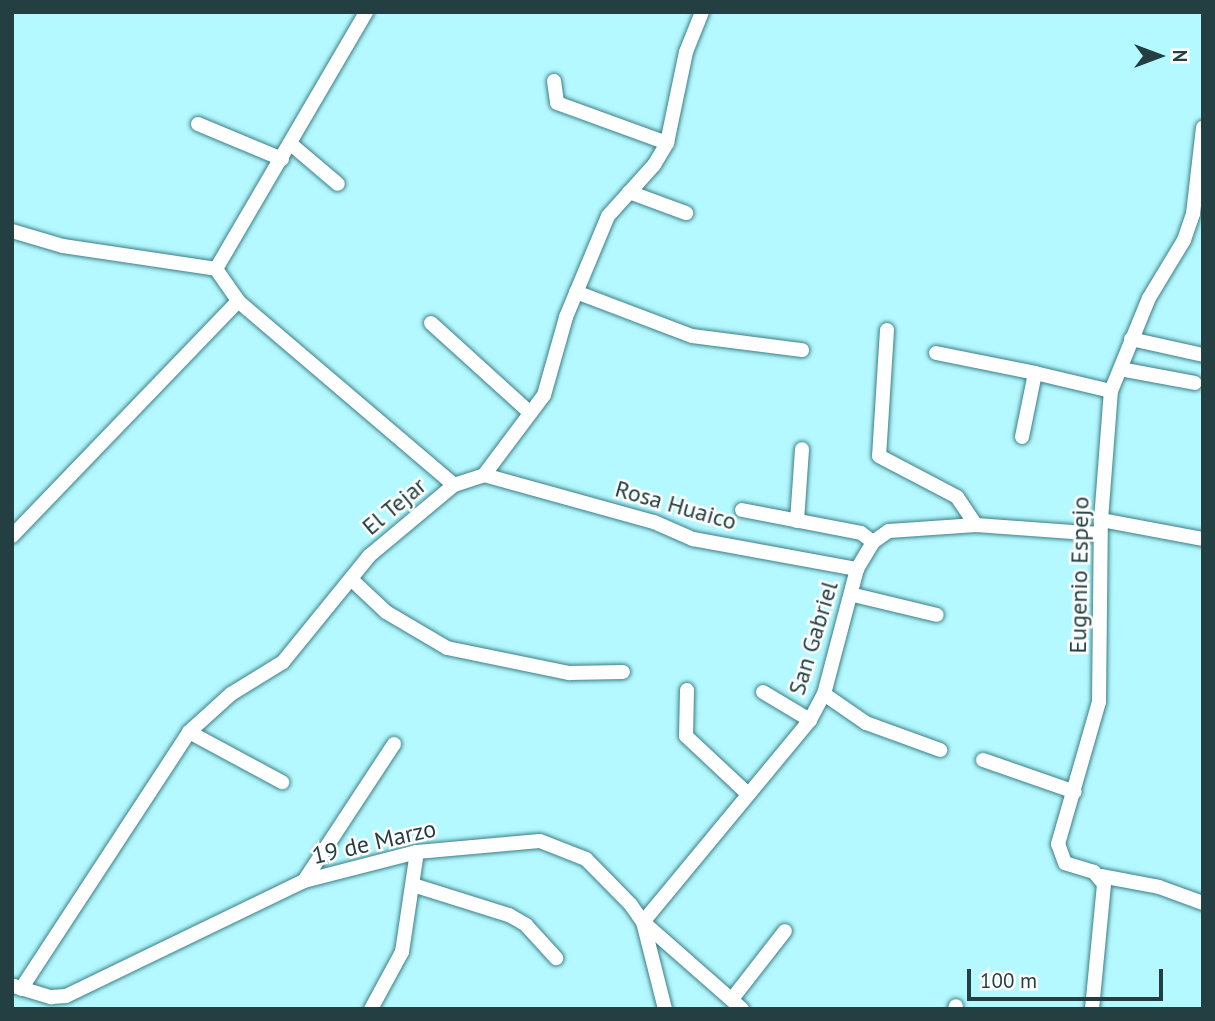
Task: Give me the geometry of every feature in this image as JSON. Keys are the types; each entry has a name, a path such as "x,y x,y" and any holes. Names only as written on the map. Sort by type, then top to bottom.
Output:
{"street":[{"path":"216,270 292,145 366,12"},
{"path":"484,475 544,395 576,292 608,216 654,165 667,143 686,52 702,12"},
{"path":"554,80 558,103 667,143"},
{"path":"198,124 282,159"},
{"name":"Eugenio Espejo","path":"1101,876 1065,863 1059,856 1058,844 1099,702 1100,527 1111,391 1149,299 1184,240 1193,214 1202,137"},
{"path":"292,145 338,184"},
{"path":"628,192 686,214"},
{"path":"12,231 63,246 216,270 238,301 454,485"},
{"path":"576,292 692,336 802,350"},
{"path":"12,536 238,301"},
{"path":"431,323 529,412"},
{"path":"887,330 879,456 957,497 976,525"},
{"path":"1131,339 1203,355"},
{"path":"936,353 1111,391"},
{"path":"1119,369 1195,383"},
{"path":"1022,437 1035,373"},
{"path":"797,521 802,449"},
{"name":"El Tejar","path":"17,987 189,732 231,694 283,662 369,556 454,485 484,475"},
{"name":"Rosa Huaico","path":"484,475 654,522 693,539 857,569"},
{"path":"742,510 861,533 873,542 889,531 976,525 1100,527 1203,539"},
{"name":"San Gabriel","path":"643,922 810,720 824,694 854,594 857,569 873,542"},
{"path":"351,579 386,612 447,648 569,673 623,672"},
{"path":"854,594 937,615"},
{"path":"687,690 686,736 748,794"},
{"path":"763,692 810,720"},
{"path":"824,694 866,723 940,750"},
{"path":"189,732 282,782"},
{"path":"304,881 394,744"},
{"path":"983,760 1075,792"},
{"name":"19 de Marzo","path":"17,987 66,996 304,881 415,867 514,841 561,847 604,873 643,922 665,1009"},
{"path":"371,1009 402,952 415,867 526,925 556,958"},
{"path":"1092,1009 1104,895 1101,876 1159,887 1203,903"},
{"path":"643,922 737,1004 785,930"}]}
